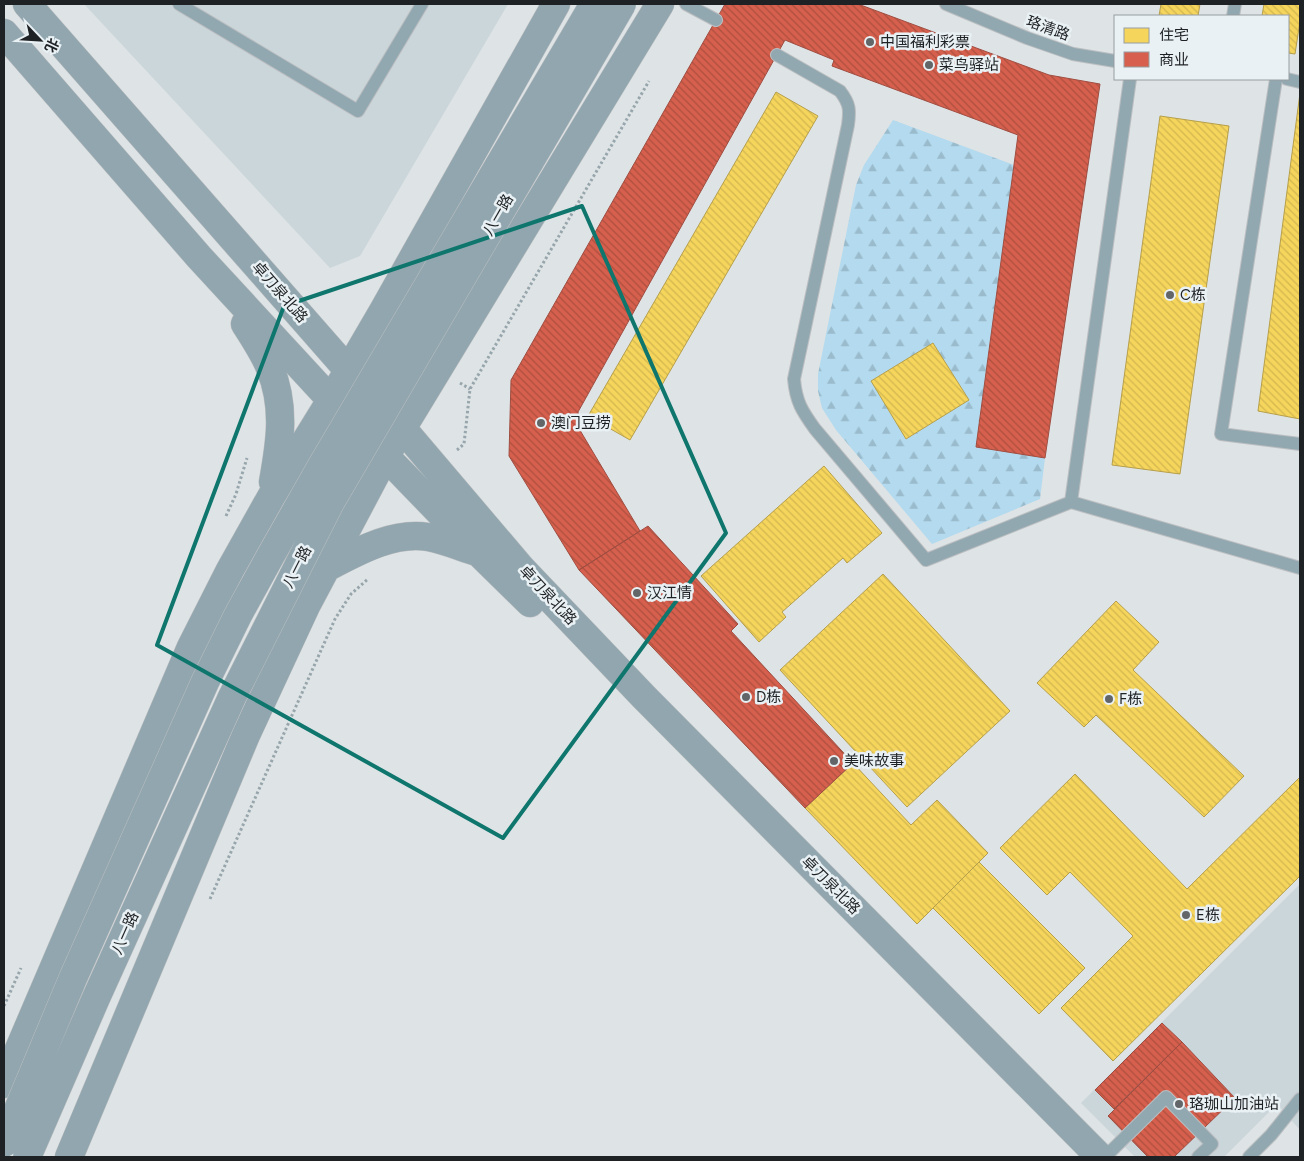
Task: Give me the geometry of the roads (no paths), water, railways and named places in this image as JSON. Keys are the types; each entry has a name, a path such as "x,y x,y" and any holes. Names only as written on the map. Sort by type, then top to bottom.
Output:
{"main road":[{"name":"卓刀泉北路","path":"27,4 348,370 402,428 521,568 644,697 1100,1157"},
{"path":"4,1084 191,647 230,570 271,497 383,311 556,4"},
{"name":"八一路","path":"4,1143 73,978 205,682 238,615 317,475 594,4"},
{"name":"八一路","path":"27,1157 96,998 232,697 330,503 622,4"},
{"name":"八一路","path":"68,1157 246,735 324,569 402,428 660,4"},
{"name":"卓刀泉北路","path":"4,33 199,257 331,400 479,553 1079,1157"},
{"path":"199,257 258,345 270,366 277,385 281,407 280,443 271,497"},
{"path":"324,569 372,546 408,537 427,537 479,553"}],"lane":[{"path":"179,4 358,112 422,4"},
{"path":"686,4 716,20"},
{"name":"珞清路","path":"946,4 1027,38 1073,54 1114,61"},
{"path":"777,55 840,91 848,100 850,111 794,379 795,394 799,406 815,429 926,560 1071,502 1300,568"},
{"path":"1071,502 1130,80"},
{"path":"1276,80 1221,434 1300,444"},
{"path":"1105,1157 1166,1097 1212,1144 1198,1157"},
{"path":"1249,1157 1271,1135 1300,1099"}],"place":[{"name":"中国福利彩票","path":"870,42"},
{"name":"菜鸟驿站","path":"929,65"},
{"name":"C栋","path":"1170,295"},
{"name":"澳门豆捞","path":"541,423"},
{"name":"汉江情","path":"637,593"},
{"name":"D栋","path":"746,697"},
{"name":"F栋","path":"1109,699"},
{"name":"美味故事","path":"834,761"},
{"name":"E栋","path":"1186,915"},
{"name":"珞珈山加油站","path":"1179,1104"}]}
